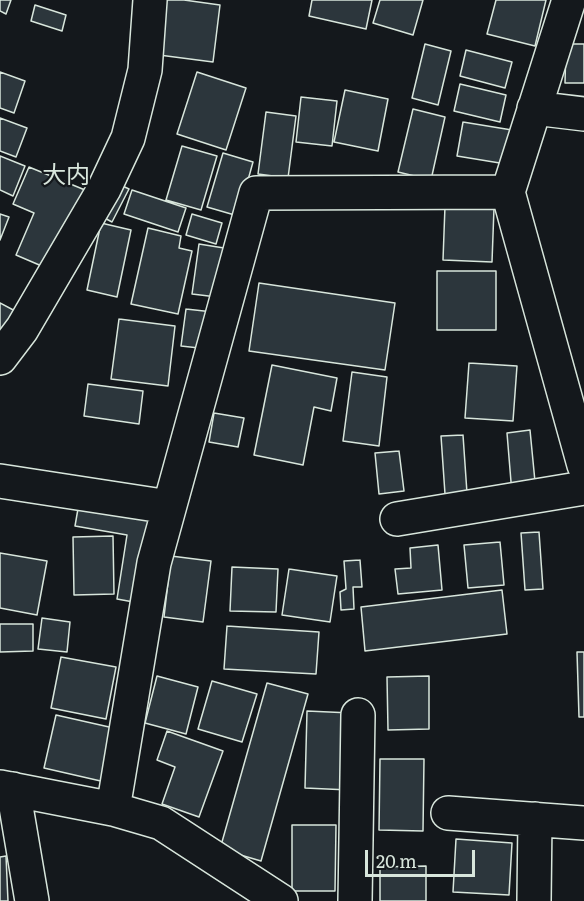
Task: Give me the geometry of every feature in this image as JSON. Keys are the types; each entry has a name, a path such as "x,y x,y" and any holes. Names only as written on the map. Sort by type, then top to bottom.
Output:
{"street":[{"path":"0,358 22,329 104,189 128,138 145,70 150,0"},
{"path":"569,0 508,192 582,452"},
{"path":"534,108 584,114"},
{"path":"113,809 154,563 256,194 508,192"},
{"path":"0,481 169,507"},
{"path":"397,519 584,488"},
{"path":"355,901 358,715"},
{"path":"32,901 6,788 113,809 160,824 281,901"},
{"path":"448,813 584,823"},
{"path":"534,901 535,819"}],"building":[{"path":"0,0 11,0 6,14 0,11"},
{"path":"166,0 220,5 213,62 159,55"},
{"path":"312,0 372,0 366,29 309,16"},
{"path":"380,0 423,0 413,35 373,23"},
{"path":"496,0 546,0 535,46 487,34"},
{"path":"35,5 66,15 62,31 31,21"},
{"path":"425,44 451,51 438,105 412,98"},
{"path":"566,44 584,44 584,83 565,83"},
{"path":"466,50 512,62 505,88 460,76"},
{"path":"0,72 25,81 14,113 0,108"},
{"path":"197,72 246,88 226,150 177,134"},
{"path":"460,84 506,95 500,122 454,111"},
{"path":"345,90 388,99 378,151 334,142"},
{"path":"301,97 337,101 332,146 296,142"},
{"path":"413,109 445,117 431,180 398,172"},
{"path":"266,112 296,116 288,178 258,174"},
{"path":"0,118 27,128 16,157 0,151"},
{"path":"463,122 518,131 512,165 457,156"},
{"path":"182,146 217,156 201,210 166,200"},
{"path":"223,153 253,162 238,216 207,207"},
{"path":"0,156 25,166 13,196 0,190"},
{"path":"29,167 85,190 51,270 16,255 34,213 13,204"},
{"path":"114,182 129,189 112,222 97,214"},
{"path":"132,190 186,208 178,232 124,214"},
{"path":"445,206 494,208 492,262 443,260"},
{"path":"0,214 9,217 0,240"},
{"path":"192,214 222,223 216,244 186,235"},
{"path":"101,223 131,230 117,297 87,290"},
{"path":"148,228 181,236 179,248 192,251 178,314 131,304"},
{"path":"199,244 224,248 217,297 192,294"},
{"path":"437,271 496,271 496,330 437,330"},
{"path":"259,283 395,303 385,370 249,351"},
{"path":"0,303 17,312 0,344"},
{"path":"186,309 213,312 208,349 181,346"},
{"path":"119,319 175,326 168,386 111,379"},
{"path":"469,363 517,366 513,421 465,418"},
{"path":"272,365 337,378 331,411 314,407 303,465 254,455"},
{"path":"352,372 387,377 379,446 343,441"},
{"path":"88,384 143,391 139,424 84,416"},
{"path":"214,413 244,418 238,447 209,442"},
{"path":"530,430 536,492 512,494 507,433"},
{"path":"463,435 467,493 445,494 441,436"},
{"path":"399,451 404,491 379,494 375,453"},
{"path":"79,503 153,516 139,603 117,599 127,535 75,526"},
{"path":"539,532 543,589 525,590 521,533"},
{"path":"113,536 114,594 74,595 73,537"},
{"path":"500,542 504,585 468,588 464,545"},
{"path":"438,545 442,590 398,594 395,569 411,568 410,548"},
{"path":"0,553 47,561 37,615 0,608"},
{"path":"171,556 211,561 203,622 164,617"},
{"path":"360,560 362,587 353,587 354,609 341,610 340,592 346,589 344,561"},
{"path":"232,567 278,569 276,612 230,611"},
{"path":"289,569 337,576 330,622 282,615"},
{"path":"502,590 507,634 365,651 361,607"},
{"path":"42,618 70,622 67,652 38,649"},
{"path":"0,624 33,624 33,651 0,652"},
{"path":"227,626 319,632 316,674 224,669"},
{"path":"577,652 584,652 584,717 579,717"},
{"path":"61,657 116,667 106,719 51,708"},
{"path":"157,676 198,687 186,734 145,723"},
{"path":"429,676 429,729 388,730 387,677"},
{"path":"212,681 257,694 242,742 198,729"},
{"path":"267,683 308,694 261,861 220,849"},
{"path":"307,711 351,713 349,790 305,788"},
{"path":"56,715 118,729 105,782 44,768"},
{"path":"167,731 223,751 199,817 162,804 175,767 157,760"},
{"path":"380,759 424,759 423,831 379,830"},
{"path":"292,825 336,825 335,891 292,891"},
{"path":"456,839 512,843 509,895 453,892"},
{"path":"6,856 8,901 0,901 0,857"},
{"path":"426,866 426,901 380,901 380,867"}],"district":[{"name":"大内","path":"66,176"}]}
